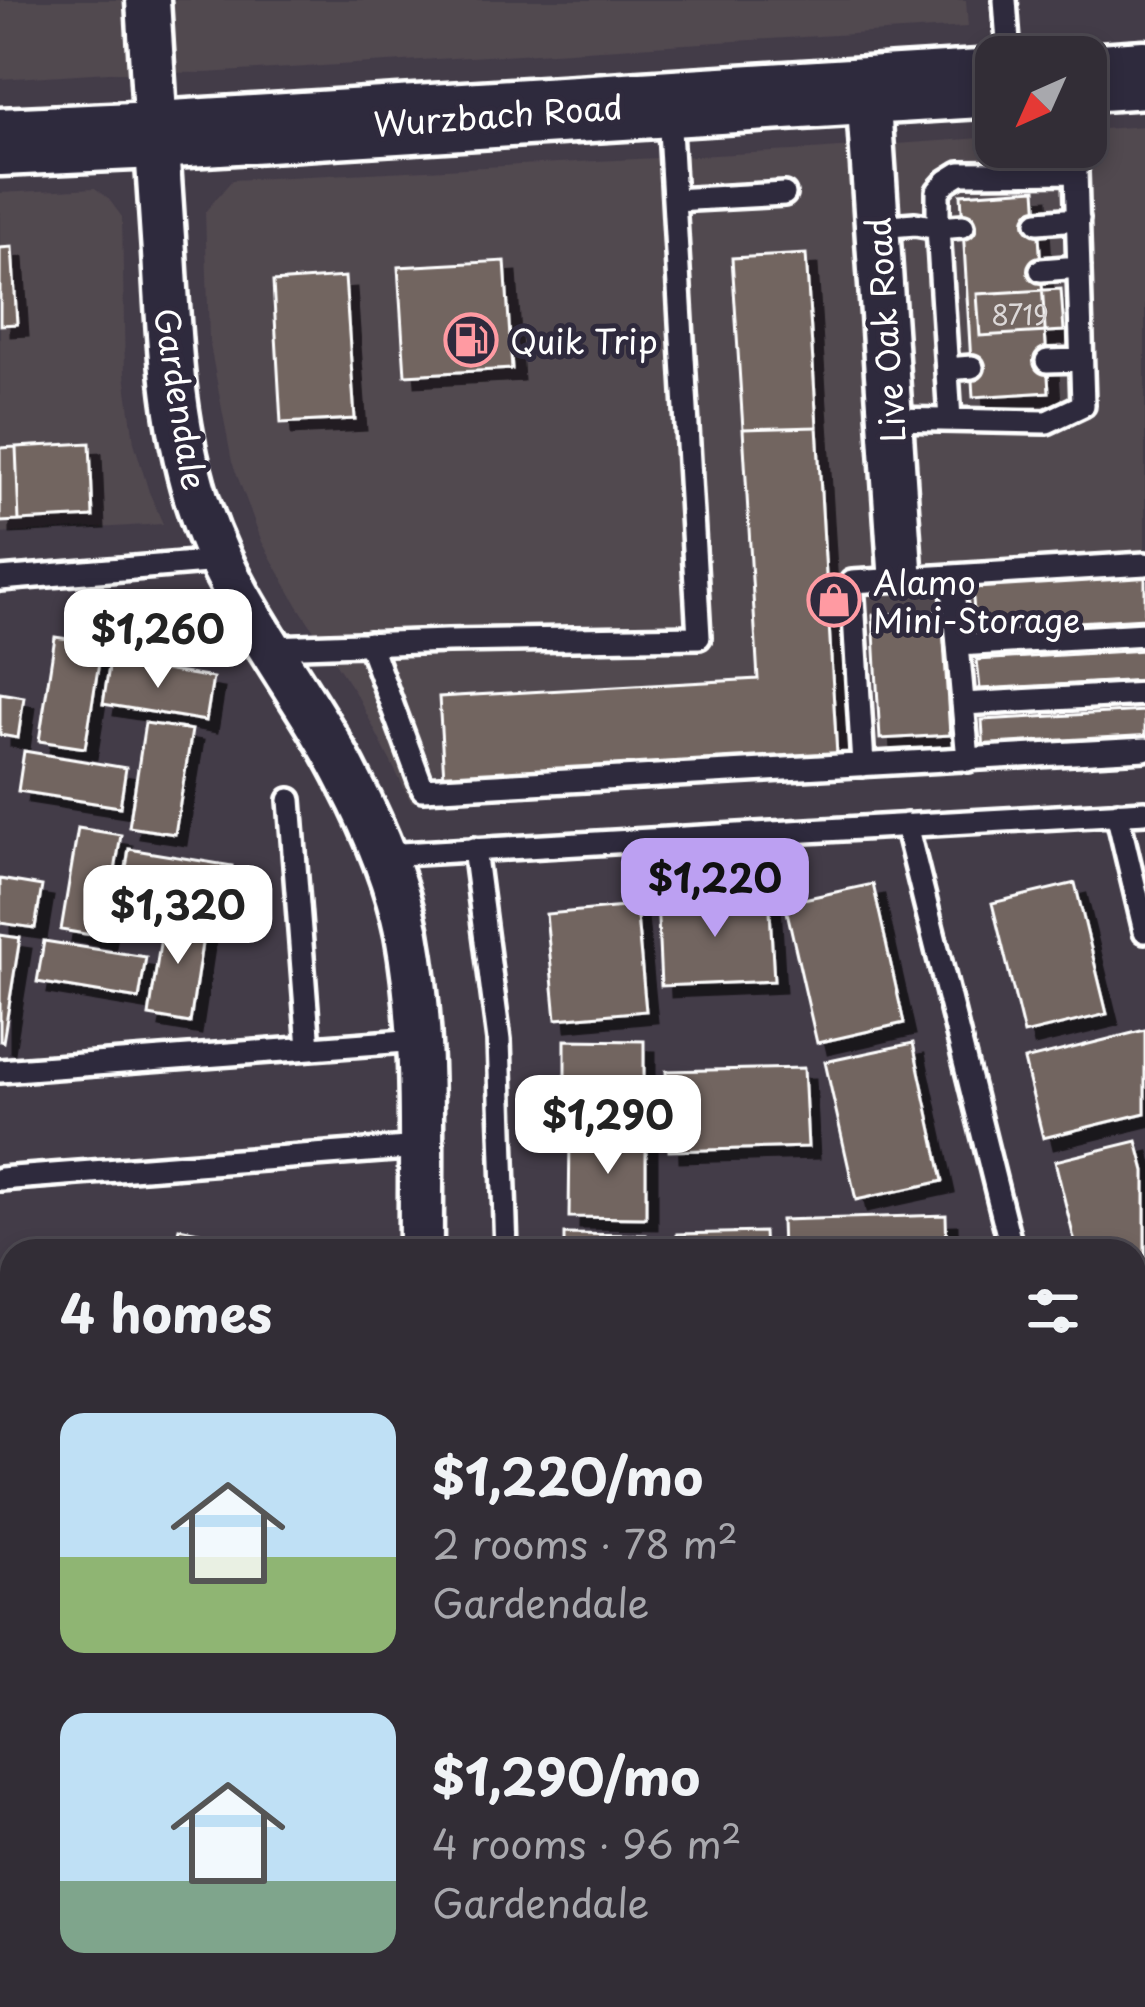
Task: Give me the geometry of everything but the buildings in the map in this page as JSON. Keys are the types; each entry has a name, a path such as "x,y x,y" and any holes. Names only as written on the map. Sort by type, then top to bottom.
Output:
{"main road":[{"path":"1107,77 1145,74"},
{"name":"Wurzbach Road","path":"0,142 975,84"}],"street":[{"name":"Gardendale","path":"148,0 172,379 184,453 219,561 348,776 392,880 406,935 419,1040 421,1239"},
{"name":"Live Oak Road","path":"868,91 901,574"}],"lane":[{"path":"1005,0 1008,36"},
{"path":"272,647 699,637 668,104"},
{"path":"890,419 1047,422 1083,405 1076,168"},
{"path":"950,420 938,191 960,173 1076,172"},
{"path":"674,200 784,194"},
{"path":"1038,222 1078,219"},
{"path":"877,227 963,226"},
{"path":"1041,270 1079,267"},
{"path":"942,276 965,274"},
{"path":"1046,361 1082,359"},
{"path":"947,369 972,367"},
{"path":"0,579 219,561"},
{"path":"862,765 852,582 901,574 952,576 1145,564"},
{"path":"952,576 968,760"},
{"path":"958,645 1145,634"},
{"path":"369,643 424,789 1145,749"},
{"path":"963,704 1145,694"},
{"path":"290,800 309,1048"},
{"path":"383,855 1145,812"},
{"path":"1117,813 1145,931"},
{"path":"906,825 1009,1239"},
{"path":"474,849 500,1040 506,1239"},
{"path":"0,1071 419,1040"},
{"path":"0,1179 420,1147"}],"shaded area":[{"path":"0,0 966,0 968,27 206,73 109,72 0,79"},
{"path":"1145,126 1145,760 411,802 359,699 262,542 232,462 209,340 205,212 232,180 975,138 975,168 1107,168 1107,129"},
{"path":"95,188 122,217 125,374 134,442 163,524 0,534 0,193"}],"place":[{"name":"Quik Trip","path":"471,340"},
{"name":"Alamo Mini-Storage","path":"834,600"}]}
